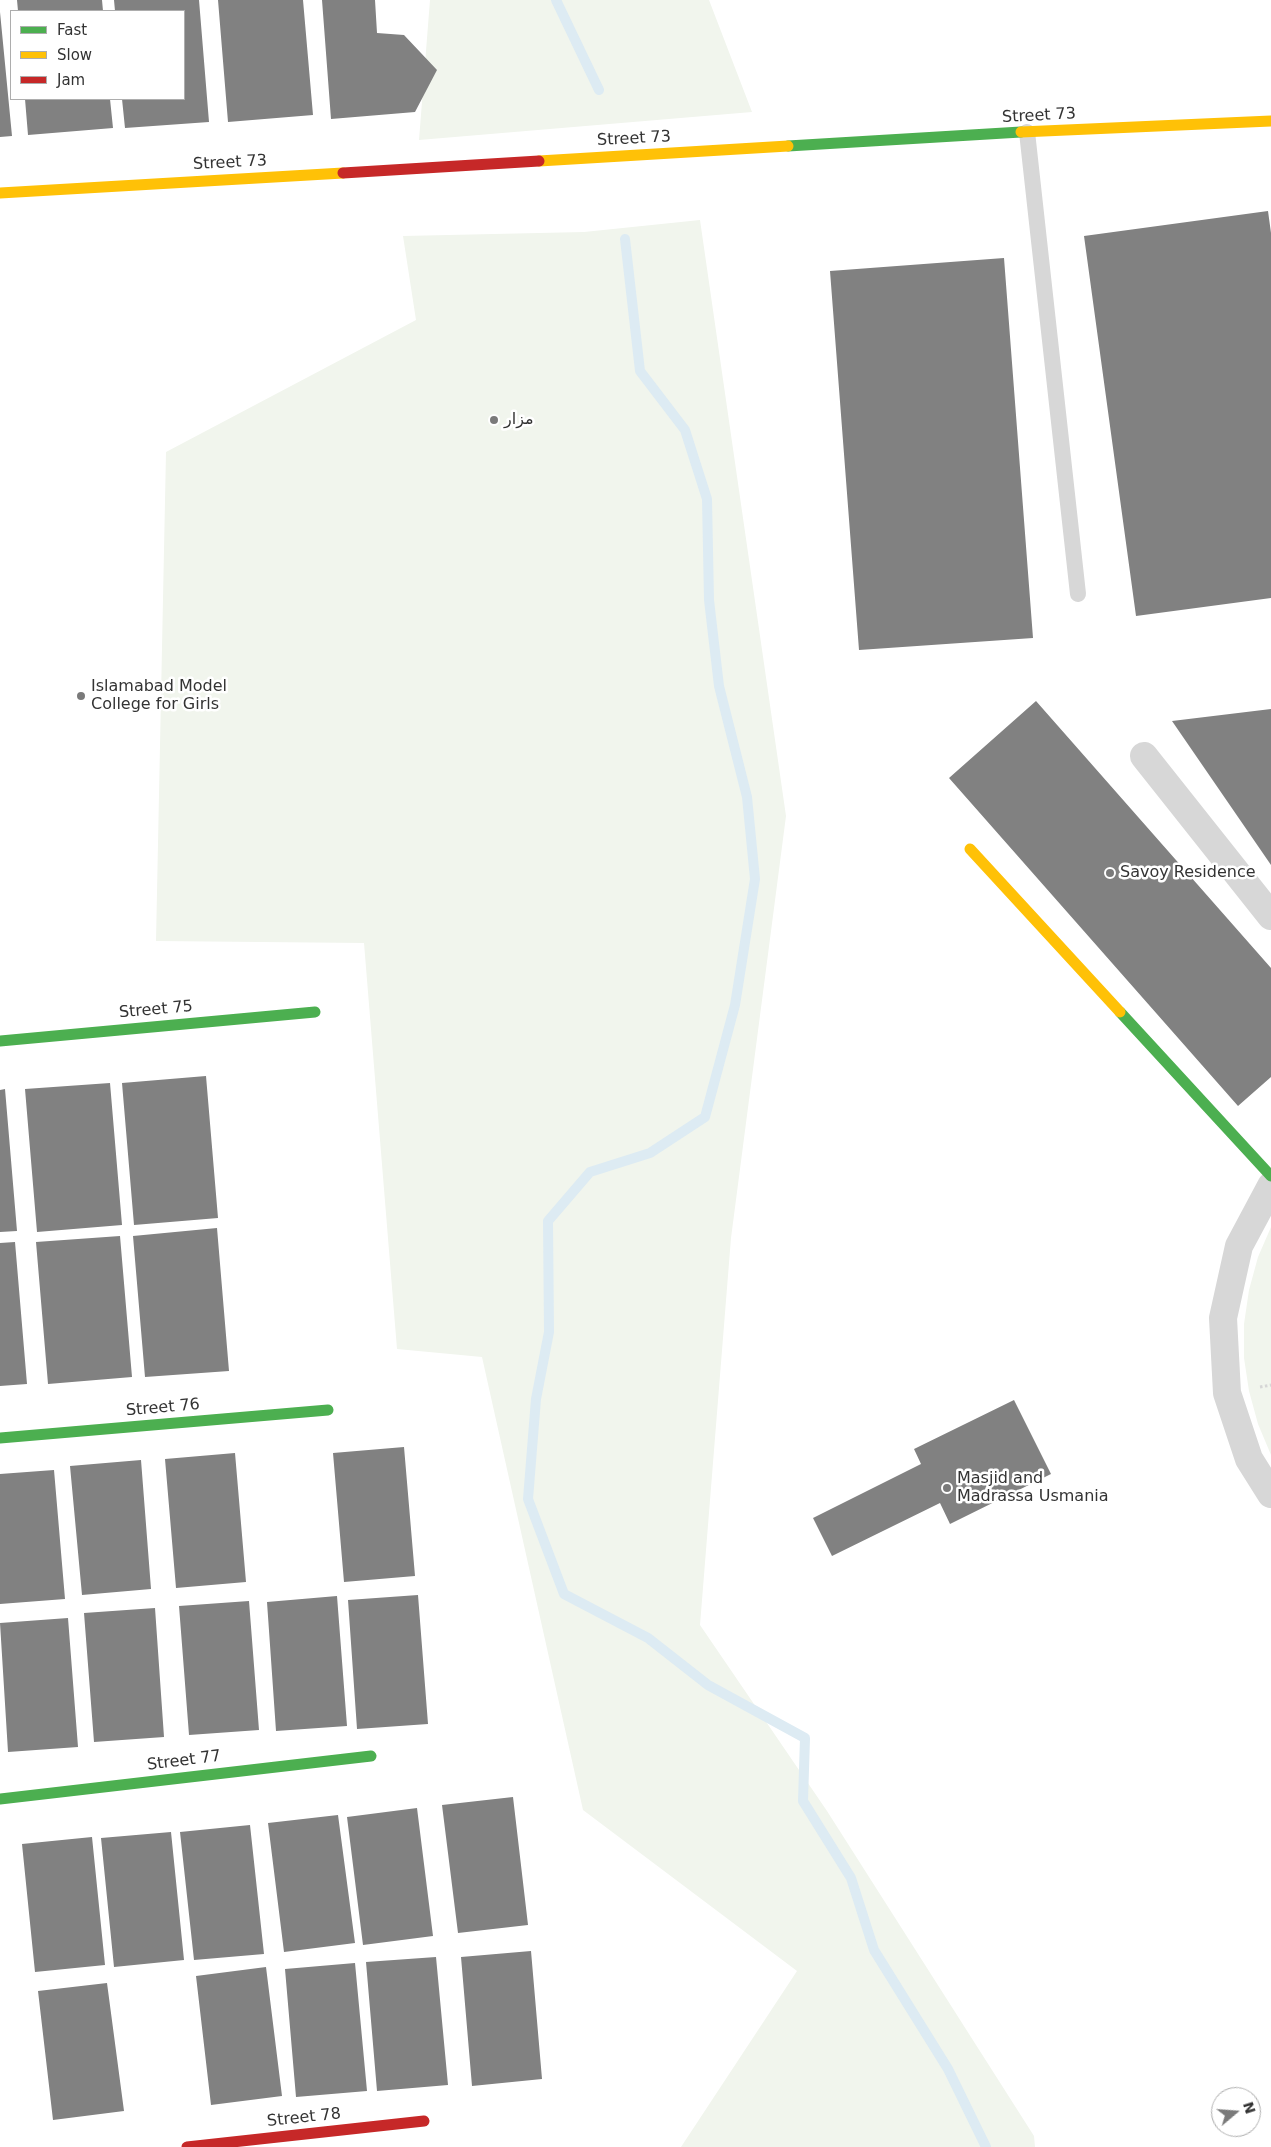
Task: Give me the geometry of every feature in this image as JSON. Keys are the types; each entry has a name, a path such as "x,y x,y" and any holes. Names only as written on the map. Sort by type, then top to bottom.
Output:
{"street":[{"name":"Street 73","path":"0,193 1028,132 1271,121"},
{"path":"1144,756 1271,916"},
{"path":"970,849 1271,1176"},
{"name":"Street 75","path":"0,1040 314,1012"},
{"path":"1271,1186 1239,1246 1223,1318 1227,1393 1248,1459 1271,1494"},
{"name":"Street 76","path":"0,1438 328,1410"},
{"name":"Street 77","path":"0,1799 371,1756"},
{"name":"Street 78","path":"187,2147 424,2121"}],"lane":[{"path":"1028,132 1078,594"}],"shaded area":[{"path":"430,0 709,0 752,112 419,140"},
{"path":"700,220 786,816 731,1238 700,1625 827,1811 1034,2136 1035,2147 681,2147 797,1971 583,1810 482,1357 397,1349 364,943 156,941 166,452 416,320 403,236 584,232"},
{"path":"1271,1227 1271,1455 1258,1424 1249,1391 1244,1358 1244,1324 1249,1290 1258,1257"}],"building":[{"path":"17,0 102,0 103,10 18,10"},
{"path":"114,0 199,0 209,122 125,128 122,100 185,100 185,10 115,10"},
{"path":"218,0 303,0 313,115 228,122"},
{"path":"322,0 375,0 377,33 404,35 437,70 415,112 331,119"},
{"path":"0,12 12,136 0,137"},
{"path":"25,100 110,100 113,128 28,135"},
{"path":"1268,211 1271,233 1271,598 1136,616 1084,236"},
{"path":"1004,258 1033,638 859,650 830,271"},
{"name":"Savoy Residence","path":"1036,701 1271,968 1271,1077 1238,1106 949,778"},
{"path":"1271,709 1271,865 1172,721"},
{"path":"206,1076 218,1218 134,1225 122,1083"},
{"path":"110,1083 122,1225 37,1232 25,1089"},
{"path":"5,1089 17,1231 0,1232 0,1090"},
{"path":"217,1228 229,1371 145,1377 133,1236"},
{"path":"120,1236 132,1377 48,1384 36,1242"},
{"path":"15,1242 27,1384 0,1386 0,1243"},
{"name":"Masjid and Madrassa Usmania","path":"1014,1400 1051,1474 950,1524 940,1503 832,1556 813,1518 921,1464 914,1449"},
{"path":"404,1447 415,1576 344,1582 333,1453"},
{"path":"235,1453 246,1582 176,1588 165,1459"},
{"path":"141,1460 151,1589 82,1595 70,1466"},
{"path":"54,1470 65,1599 0,1604 0,1474"},
{"path":"418,1595 428,1724 357,1729 348,1600"},
{"path":"337,1596 347,1726 276,1731 267,1602"},
{"path":"249,1601 259,1730 189,1735 179,1606"},
{"path":"155,1608 164,1737 94,1742 84,1613"},
{"path":"68,1618 78,1747 8,1752 0,1623"},
{"path":"513,1797 528,1925 458,1933 442,1805"},
{"path":"417,1808 433,1936 363,1945 347,1817"},
{"path":"338,1815 355,1943 284,1952 268,1823"},
{"path":"250,1825 264,1954 194,1960 180,1832"},
{"path":"171,1832 184,1960 114,1967 101,1838"},
{"path":"92,1837 105,1965 35,1972 22,1844"},
{"path":"531,1951 542,2079 472,2086 461,1957"},
{"path":"436,1957 448,2085 377,2091 366,1962"},
{"path":"355,1963 367,2091 296,2097 285,1969"},
{"path":"266,1967 282,2096 211,2105 196,1976"},
{"path":"107,1983 124,2111 53,2120 38,1991"}],"waterway":[{"path":"556,0 599,90"},
{"path":"625,239 640,371 685,430 707,499 709,600 719,686 747,797 755,879 735,1005 705,1117 650,1153 590,1172 548,1221 549,1332 536,1399 528,1499 564,1594 648,1638 708,1685 805,1738 803,1801 851,1878 874,1950 948,2069 986,2147"}],"traffic: fast":[{"path":"788,146 1021,132"},
{"path":"0,1041 315,1012"},
{"path":"1120,1012 1271,1176"},
{"path":"0,1438 328,1410"},
{"path":"0,1799 371,1756"}],"traffic: slow":[{"path":"1021,132 1271,121"},
{"path":"539,161 788,146"},
{"path":"0,193 343,173"},
{"path":"970,849 1120,1012"}],"traffic: jam":[{"path":"343,173 539,161"},
{"path":"187,2147 424,2121"}],"place":[{"name":"مزار","path":"494,420"},
{"name":"Islamabad Model College for Girls","path":"81,696"},
{"name":"Savoy Residence","path":"1110,873"},
{"name":"Masjid and Madrassa Usmania","path":"947,1488"}]}
